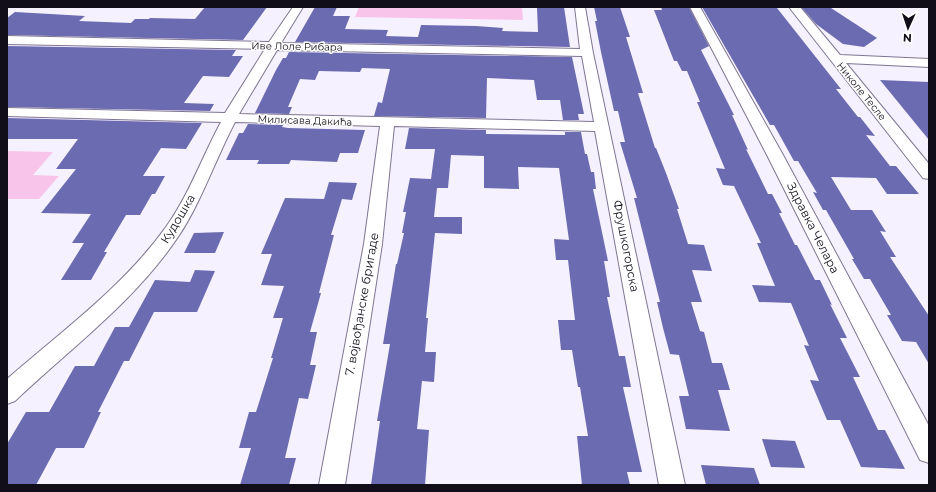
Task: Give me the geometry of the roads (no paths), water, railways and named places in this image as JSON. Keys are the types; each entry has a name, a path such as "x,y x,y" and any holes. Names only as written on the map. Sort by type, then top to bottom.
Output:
{"street":[{"name":"Кудошка","path":"7,393 115,298 154,257 172,232 186,208 230,117 298,7"},
{"name":"Фрушкогорска","path":"580,7 587,53 648,356 672,485"},
{"name":"Здравка Челара","path":"695,7 929,451"},
{"name":"Николе Тесле","path":"794,7 929,174"},
{"name":"Иве Лоле Рибара","path":"7,40 587,53"},
{"path":"836,59 929,63"},
{"name":"Милисава Дакића","path":"7,112 230,117 387,123 602,127"},
{"name":"7. војвођанске бригаде","path":"332,485 374,244 387,123"}]}
